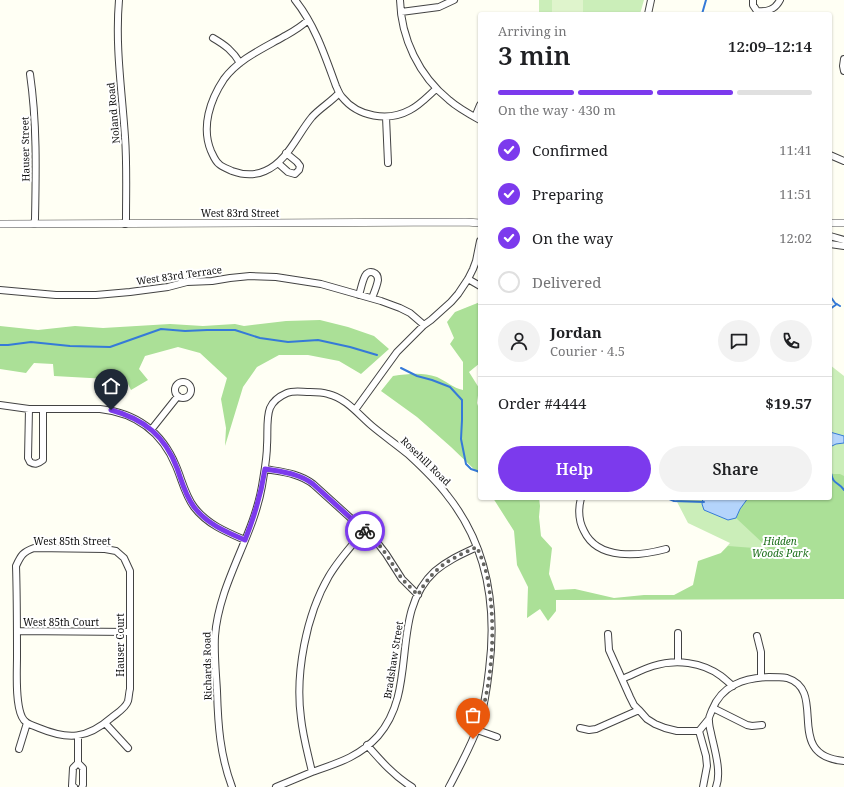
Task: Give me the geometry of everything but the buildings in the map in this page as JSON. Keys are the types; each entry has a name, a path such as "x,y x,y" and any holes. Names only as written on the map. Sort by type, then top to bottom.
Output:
{"street":[{"name":"Noland Road","path":"119,0 118,42 126,156 125,224"},
{"path":"295,0 317,37 339,93 357,109 366,114 375,116 397,116 418,105 436,89"},
{"path":"400,0 406,35 420,67 436,89 456,106 477,118"},
{"path":"401,12 439,6 454,0"},
{"path":"648,12 651,0"},
{"path":"754,0 753,5 757,10 763,12 777,6 780,0"},
{"path":"308,20 301,27 249,56 240,63 225,79 217,91 208,116 207,129 207,140 216,166 250,175 272,168 282,159 312,118 339,93"},
{"path":"214,38 231,49 240,63"},
{"path":"844,59 844,71"},
{"name":"Hauser Street","path":"30,74 36,147 34,224"},
{"path":"386,117 388,163"},
{"path":"278,163 288,172 295,174 299,170 300,166 297,162 286,153"},
{"path":"832,156 844,161"},
{"path":"832,223 844,222"},
{"name":"West 83rd Street","path":"0,224 478,223"},
{"path":"832,237 844,240"},
{"path":"832,244 844,246"},
{"path":"355,410 397,352 458,294 468,279 476,261 478,251"},
{"path":"359,295 366,274 374,272 378,279 372,298"},
{"name":"West 83rd Terrace","path":"0,290 56,295 96,295 150,290 187,282 212,281 250,276 276,277 321,284 372,298 410,313 424,325"},
{"path":"468,279 478,285"},
{"name":"Richards Road","path":"232,787 225,765 218,726 215,652 216,633 218,613 225,590 254,517 259,500 265,469 268,414 276,399 288,392 298,391 336,396 355,410"},
{"path":"151,430 178,396"},
{"path":"0,405 29,409 111,410 135,418 160,438 171,454 187,496 202,516 225,532 245,540"},
{"path":"29,409 28,458 30,462 39,464 43,460 43,409"},
{"name":"Rosehill Road","path":"355,410 362,418 429,474 443,490 460,513 472,533 486,574 491,599 492,622 491,656 488,683 477,730 449,787"},
{"path":"265,469 306,478 376,541 402,579 418,595"},
{"path":"580,500 579,516 581,525 585,535 599,548 617,554 646,553 666,549"},
{"path":"312,772 304,741 300,717 299,698 302,656 306,636 318,599 329,576 339,560 365,530"},
{"name":"Bradshaw Street","path":"276,787 345,760 356,754 382,730 396,704 400,688 408,625 414,602 423,585 436,570 447,562 477,547"},
{"name":"West 85th Street","path":"17,631 16,566 26,551 34,548 105,549 116,551 124,558"},
{"name":"Hauser Court","path":"78,736 98,728 125,706 128,701 130,689 130,571 124,558"},
{"path":"17,631 18,694 22,719 26,723 50,733 78,736 78,763 83,768 82,787"},
{"name":"West 85th Court","path":"17,631 130,632"},
{"path":"678,632 678,662"},
{"path":"608,634 610,650 630,697 634,705 647,719 655,724 677,731 699,731"},
{"path":"757,636 761,652 761,678"},
{"path":"622,679 652,666 678,662 704,667 722,676 733,686"},
{"path":"699,731 708,720 720,696 737,683 761,678 787,678 795,682 805,695 807,703 809,736 813,744 819,752 827,757 844,761"},
{"path":"713,708 747,725 762,725"},
{"path":"580,728 589,730 596,729 639,710"},
{"path":"708,720 717,756 718,775 716,787"},
{"path":"19,749 26,723"},
{"path":"105,723 128,748"},
{"path":"477,730 497,737"},
{"path":"699,731 706,756 707,766 703,787"},
{"path":"367,745 391,771 412,787"},
{"path":"74,787 72,786 72,768 78,763"}],"green space":[{"path":"539,0 644,0 641,12 539,12"},
{"path":"552,0 583,0 583,12 552,12"},
{"path":"478,303 478,365 469,372 478,386 478,473 417,417 381,391 393,376 415,374 426,374 437,377 456,388 463,390 463,362 450,344 454,338 447,322 455,312"},
{"path":"320,320 348,327 374,336 389,349 361,374 339,361 308,355 279,355 257,367 243,387 225,446 226,428 221,399 227,378 200,353 178,347 145,356 139,369 148,380 131,390 126,380 54,376 53,364 34,363 26,373 0,369 0,326 38,330 75,326 103,328 170,324 203,326 235,324 244,326 286,321"},
{"name":"Hidden Woods Park","path":"832,367 844,376 844,595 721,553 730,543 688,523 676,500 832,500"},
{"name":"Hidden Woods Park","path":"832,474 840,474 844,476 844,599 556,600 556,611 548,621 540,609 527,618 528,587 517,565 514,531 494,500 539,500 541,536 552,548 549,574 555,590 575,589 614,598 644,595 674,595 693,585 698,561 721,553 728,546 769,549 736,518 747,500 832,500"}],"water":[{"path":"832,433 844,436 844,443 832,446"},
{"path":"703,500 747,500 736,518 728,520 704,510"}],"waterway":[{"path":"703,12 706,0"},
{"path":"832,299 840,306"},
{"path":"832,308 837,304"},
{"path":"0,345 31,342 70,346 110,347 161,329 185,331 235,330 260,338 288,342 318,340 377,355"},
{"path":"401,368 417,376 450,387 462,400 461,439 466,464 471,469 478,471"},
{"path":"832,477 833,480 844,490"},
{"path":"672,500 704,502"}],"way so far":[{"path":"365,531 376,541 386,554 396,572 418,595 423,585 436,570 447,562 477,547 486,574 491,599 492,622 491,656 488,683 480,721 473,739"}],"route":[{"path":"111,410 135,418 160,438 171,454 187,496 194,507 213,525 225,532 245,540 259,500 265,469 306,478 365,531"}]}
